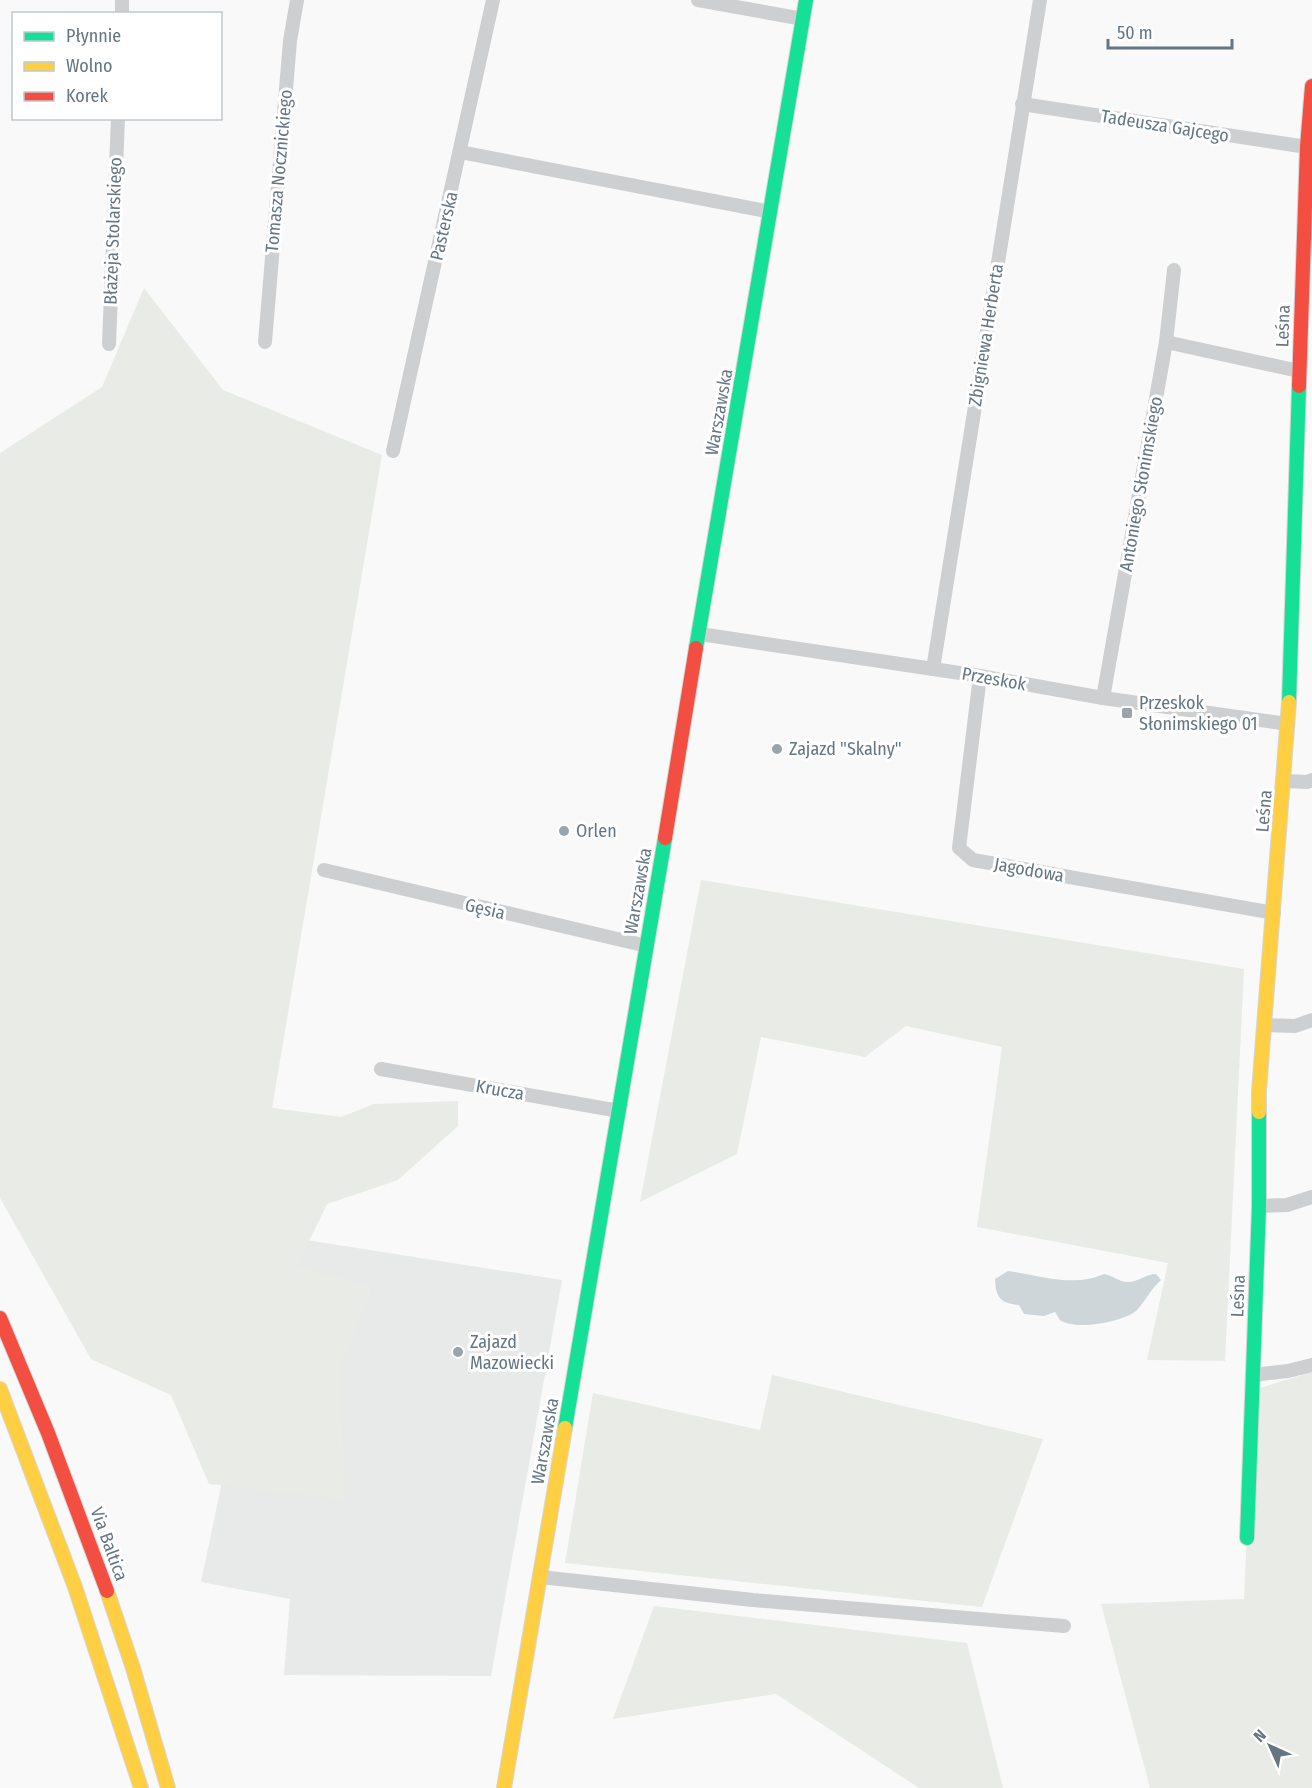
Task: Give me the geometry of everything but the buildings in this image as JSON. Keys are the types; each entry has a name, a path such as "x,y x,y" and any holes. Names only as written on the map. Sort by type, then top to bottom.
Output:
{"main road":[{"name":"Warszawska","path":"504,1788 806,0"},
{"name":"Leśna","path":"1247,1538 1259,1206 1259,1091 1288,724 1307,147 1312,86"},
{"name":"Via Baltica","path":"0,1318 49,1434 106,1587 168,1788"},
{"path":"0,1389 79,1594 141,1788"}],"street":[{"name":"Tomasza Nocznickiego","path":"265,342 290,41 297,0"},
{"name":"Pasterska","path":"393,451 493,0"},
{"path":"698,0 803,19"},
{"name":"Zbigniewa Herberta","path":"933,669 1040,0"},
{"name":"Tadeusza Gajcego","path":"1023,104 1307,147"},
{"name":"Błażeja Stolarskiego","path":"109,344 118,120"},
{"path":"460,152 771,212"},
{"name":"Antoniego Słonimskiego","path":"1103,698 1166,342 1174,270"},
{"path":"1166,342 1299,371"},
{"path":"1298,443 1312,439"},
{"name":"Przeskok","path":"700,634 980,676 1103,698 1288,724"},
{"name":"Jagodowa","path":"980,676 959,848 973,860 1274,913"},
{"path":"1284,781 1307,782 1312,780"},
{"name":"Gęsia","path":"324,870 647,946"},
{"path":"1264,1025 1295,1026 1312,1020"},
{"name":"Krucza","path":"381,1069 619,1111"},
{"path":"1259,1206 1287,1205 1312,1197"},
{"path":"1253,1375 1312,1365"},
{"path":"540,1577 753,1600 1064,1626"}],"shaded area":[{"path":"144,288 223,390 382,455 272,1108 341,1117 374,1104 458,1101 458,1126 398,1180 327,1204 297,1266 372,1287 339,1371 346,1500 209,1484 171,1395 91,1359 0,1198 0,453 102,387"},
{"path":"701,880 1244,969 1225,1361 1147,1360 1168,1263 977,1227 1002,1047 906,1026 865,1057 761,1037 737,1154 640,1202"},
{"path":"274,1235 562,1280 491,1676 284,1675 290,1599 201,1582"},
{"path":"1008,1271 1068,1280 1092,1278 1104,1274 1128,1282 1156,1274 1161,1280 1137,1310 1131,1314 1099,1324 1076,1325 1060,1320 1055,1312 1044,1316 1024,1314 1019,1305 1003,1301 996,1291 995,1279"},
{"path":"1312,1372 1312,1788 1150,1788 1101,1604 1244,1599 1253,1390"},
{"path":"772,1375 1043,1439 982,1607 565,1563 593,1393 760,1430"},
{"path":"654,1606 967,1643 1003,1788 919,1788 776,1694 613,1719"}],"traffic: fast":[{"path":"696,648 806,0"},
{"path":"1289,702 1299,386"},
{"path":"565,1428 665,838"},
{"path":"1247,1538 1259,1206 1259,1112"}],"traffic: slow":[{"path":"1259,1112 1289,702"},
{"path":"0,1389 75,1587 141,1788"},
{"path":"504,1788 565,1428"},
{"path":"107,1591 133,1668 168,1788"}],"traffic: jam":[{"path":"1299,386 1307,147 1312,86"},
{"path":"665,838 696,648"},
{"path":"0,1318 48,1433 107,1591"}],"place":[{"name":"Przeskok Słonimskiego 01","path":"1127,713"},
{"name":"Zajazd \"Skalny\"","path":"777,749"},
{"name":"Orlen","path":"564,831"},
{"name":"Zajazd Mazowiecki","path":"458,1352"}]}
